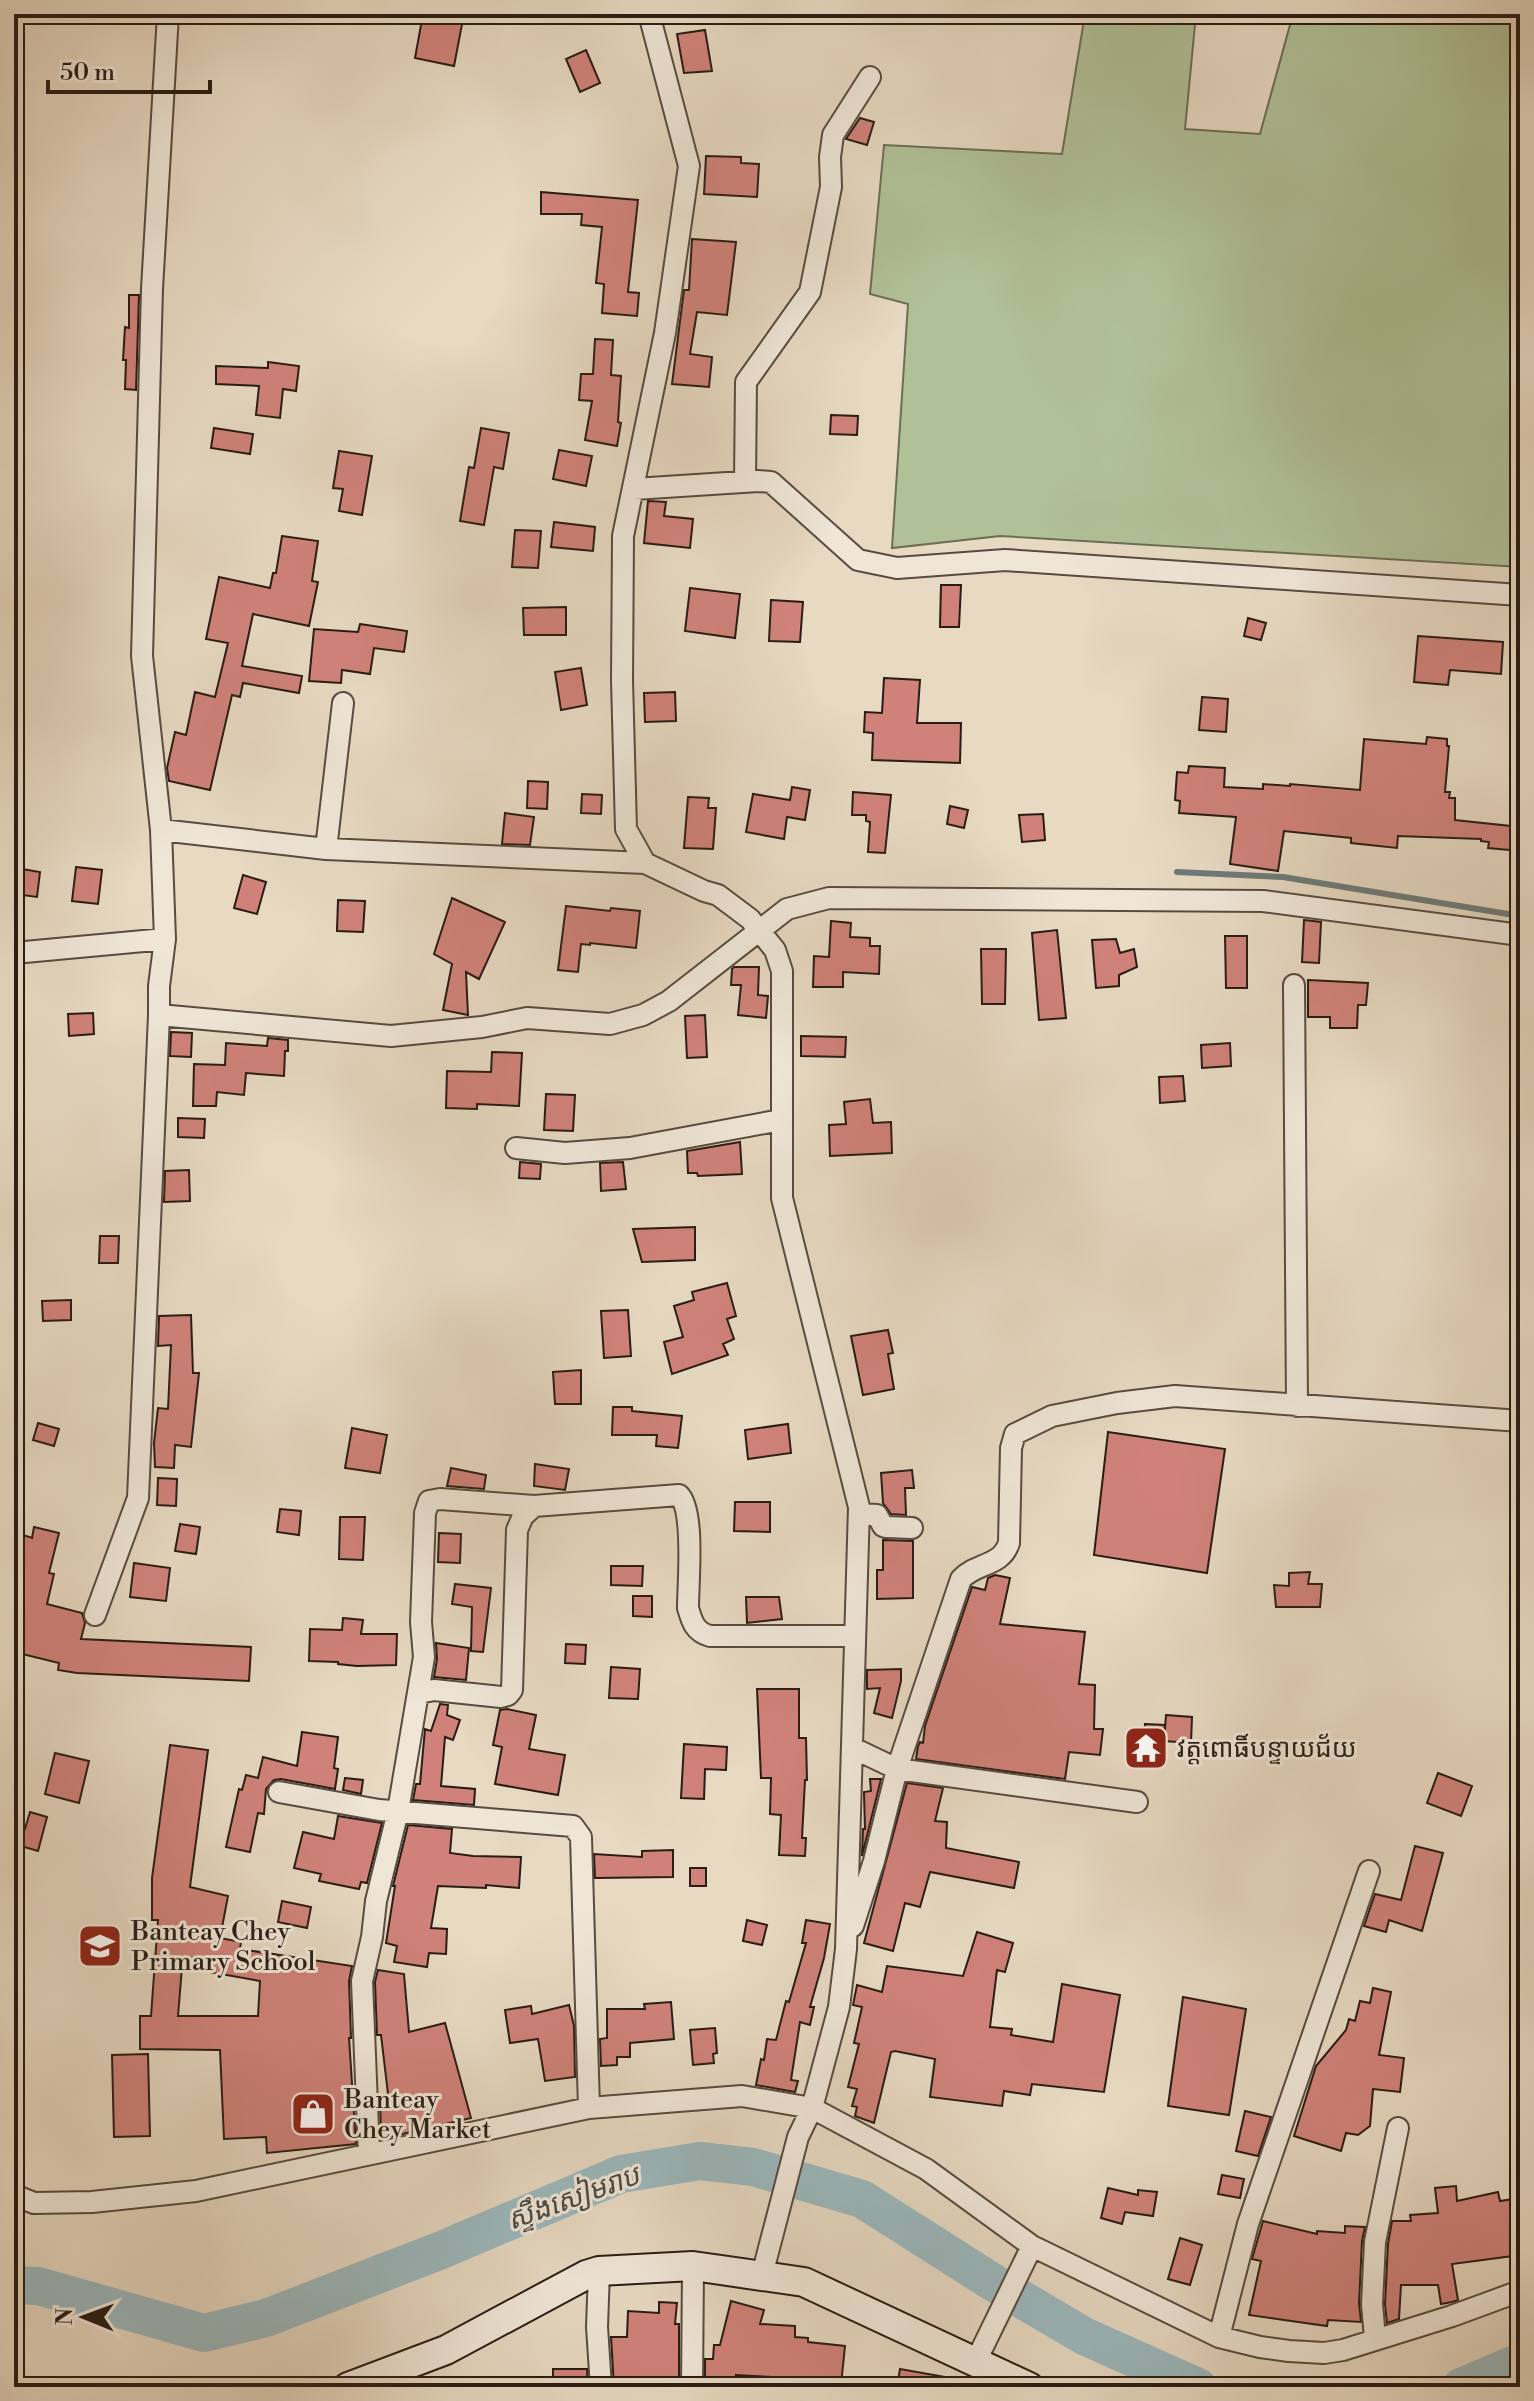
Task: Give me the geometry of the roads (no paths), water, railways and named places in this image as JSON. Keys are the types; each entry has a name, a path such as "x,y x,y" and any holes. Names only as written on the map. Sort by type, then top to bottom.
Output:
{"street":[{"path":"95,1615 138,1498 161,960 161,830 142,656 152,289 168,14"},
{"path":"645,863 626,829 622,680 623,536 665,333 689,166 649,14"},
{"path":"745,482 746,382 810,292 831,187 833,135 870,77"},
{"path":"634,489 771,482 858,560 897,568 1005,560 1520,595"},
{"path":"326,849 343,703"},
{"path":"161,830 326,849 645,863 725,900 756,925 775,950 782,971 782,1198 857,1494 859,1514 846,1949 839,2007 812,2108 798,2137 762,2275"},
{"path":"159,1015 391,1036 482,1027 527,1018 610,1024 643,1015 669,1001 734,949 756,925 787,909 829,898 1263,901 1520,935"},
{"path":"14,953 159,940"},
{"path":"1294,985 1297,1406"},
{"path":"516,1148 565,1153 630,1148 781,1120"},
{"path":"846,1949 874,1861 897,1769 961,1579 967,1572 1005,1554 1009,1543 1011,1448 1015,1434 1052,1416 1175,1396 1520,1421"},
{"path":"369,2154 362,1981 419,1693 424,1657 421,1622 425,1513 429,1501 440,1499 534,1506 679,1495 685,1500 689,1525 688,1608 701,1634 855,1636"},
{"path":"419,1693 434,1690 501,1697 512,1690 517,1530 523,1516 534,1506"},
{"path":"859,1514 877,1515 886,1527 912,1528"},
{"path":"853,1748 897,1769 1137,1802"},
{"path":"279,1792 398,1811 573,1826 579,1831 589,2108"},
{"path":"1219,2337 1248,2224 1369,1871"},
{"path":"14,2195 34,2203 92,2202 196,2191 589,2108 742,2096 812,2108 926,2169 1032,2246 1219,2337 1260,2347 1324,2353 1452,2316 1520,2291"},
{"path":"1375,2338 1372,2304 1375,2242 1398,2128"},
{"path":"976,2361 1032,2246"},
{"path":"692,2387 693,2266"},
{"path":"348,2387 446,2350 586,2275 599,2271 693,2266 804,2282 1029,2387"},
{"path":"599,2271 597,2327 601,2387"}],"waterway":[{"path":"1177,872 1283,877 1520,916"},
{"name":"ស្ទឹងសៀមរាប","path":"14,2285 38,2286 204,2333 266,2318 439,2251 621,2174 700,2161 753,2167 862,2199 1084,2336 1198,2387"},
{"name":"ស្ទឹងសៀមរាប","path":"1461,2387 1520,2362"}],"place":[{"name":"វត្តពោធិ៍បន្ទាយជ័យ","path":"1146,1748"},
{"name":"Banteay Chey Primary School","path":"100,1946"},
{"name":"Banteay Chey Market","path":"313,2114"}]}
